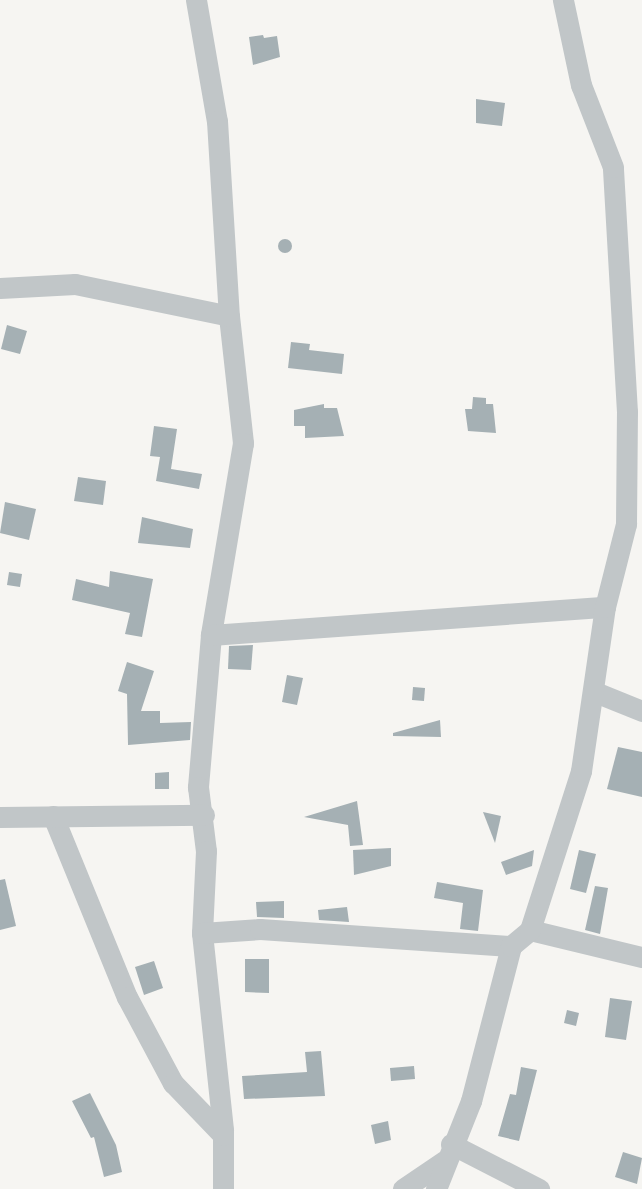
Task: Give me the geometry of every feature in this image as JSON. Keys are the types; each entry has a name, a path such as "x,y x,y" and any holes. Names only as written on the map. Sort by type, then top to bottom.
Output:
{"street":[{"path":"196,0 217,121 229,316 243,443 211,635 198,787 204,816 202,933 223,1135 223,1189"},
{"path":"436,1189 448,1152 471,1101 511,946 530,930 581,771 595,692 604,607 626,524 628,412 613,167 581,85 563,0"},
{"path":"0,288 75,284 229,316"},
{"path":"211,635 604,607"},
{"path":"595,692 642,711"},
{"path":"53,816 126,997 173,1083 223,1135"},
{"path":"0,817 204,816"},
{"path":"202,933 260,929 511,946"},
{"path":"530,930 642,957"},
{"path":"403,1189 448,1152"},
{"path":"448,1152 539,1189"}],"building":[{"path":"263,35 264,38 277,36 280,57 253,65 249,37"},
{"path":"476,99 505,103 502,126 476,123"},
{"path":"282,239 288,239 292,246 288,253 282,253 278,249 278,243"},
{"path":"7,325 27,331 20,354 1,349"},
{"path":"291,342 310,344 309,350 344,354 342,374 288,368"},
{"path":"473,397 486,398 486,404 493,404 496,433 468,431 465,409 472,409"},
{"path":"324,404 324,408 337,408 344,436 305,438 305,426 294,426 294,410"},
{"path":"154,426 177,429 171,469 202,474 199,489 156,481 160,457 150,456"},
{"path":"78,477 106,481 103,505 74,501"},
{"path":"5,502 36,509 29,540 0,533"},
{"path":"142,517 193,529 190,548 138,543"},
{"path":"110,571 153,579 142,637 125,634 130,613 72,600 76,579 109,587"},
{"path":"9,572 22,574 20,587 7,585"},
{"path":"253,645 251,670 228,669 229,646"},
{"path":"127,662 154,671 141,711 160,711 160,723 191,722 190,740 128,745 127,694 118,691"},
{"path":"287,675 303,678 297,705 282,702"},
{"path":"413,687 425,688 424,701 412,700"},
{"path":"440,720 441,737 393,736 393,733"},
{"path":"618,747 642,752 642,797 607,789"},
{"path":"169,772 169,789 155,789 155,773"},
{"path":"357,801 363,845 350,846 348,825 304,817"},
{"path":"483,812 501,816 495,843"},
{"path":"391,848 391,866 354,875 353,850"},
{"path":"534,850 532,866 506,875 501,862"},
{"path":"579,850 596,854 586,893 570,889"},
{"path":"5,879 16,926 0,930 0,880"},
{"path":"437,882 483,890 478,931 460,929 463,903 434,898"},
{"path":"595,886 608,888 600,934 585,930"},
{"path":"284,901 284,918 257,917 256,902"},
{"path":"347,907 349,922 319,920 318,910"},
{"path":"245,959 269,959 269,993 245,992"},
{"path":"154,961 163,988 144,995 135,967"},
{"path":"610,998 632,1001 626,1040 605,1037"},
{"path":"567,1010 579,1013 576,1026 564,1023"},
{"path":"321,1051 325,1096 244,1099 242,1076 307,1072 305,1052"},
{"path":"414,1066 415,1079 391,1081 390,1068"},
{"path":"521,1067 537,1070 519,1141 498,1136 510,1094 516,1095"},
{"path":"90,1093 116,1145 122,1172 104,1177 94,1137 91,1138 72,1101"},
{"path":"388,1121 391,1140 375,1144 371,1125"},
{"path":"623,1152 642,1158 637,1184 615,1177"}]}
